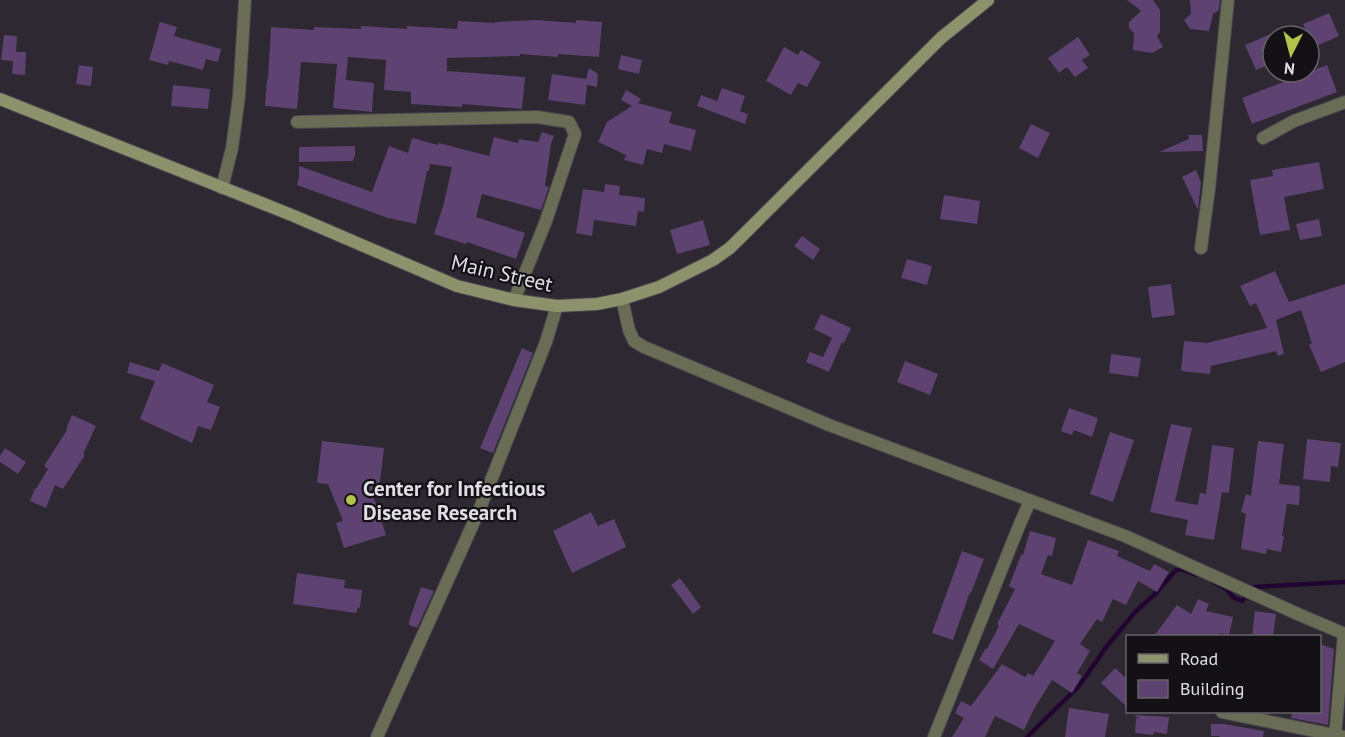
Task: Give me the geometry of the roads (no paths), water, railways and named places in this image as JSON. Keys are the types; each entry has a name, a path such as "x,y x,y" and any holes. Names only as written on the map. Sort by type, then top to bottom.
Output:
{"main road":[{"name":"Main Street","path":"0,99 294,216 457,286 514,300 557,306 597,304 659,287 713,260 730,248 941,38 988,0"}],"street":[{"path":"222,188 232,148 239,96 245,0"},
{"path":"1201,248 1228,0"},
{"path":"1263,138 1294,121 1345,102"},
{"path":"297,122 537,117 568,122 575,134 546,221 514,300"},
{"path":"622,299 634,341 644,347 829,425 1146,545 1345,634 1338,737 1230,713"},
{"path":"377,737 478,513 546,342 557,306"},
{"path":"934,737 1030,501"}],"waterway":[{"path":"1027,737 1079,686 1107,646 1136,611 1175,571 1180,569 1197,575"},
{"path":"1213,582 1225,588 1234,598 1242,601 1254,587 1345,582"}],"place":[{"name":"Center for Infectious Disease Research","path":"351,500"}]}
